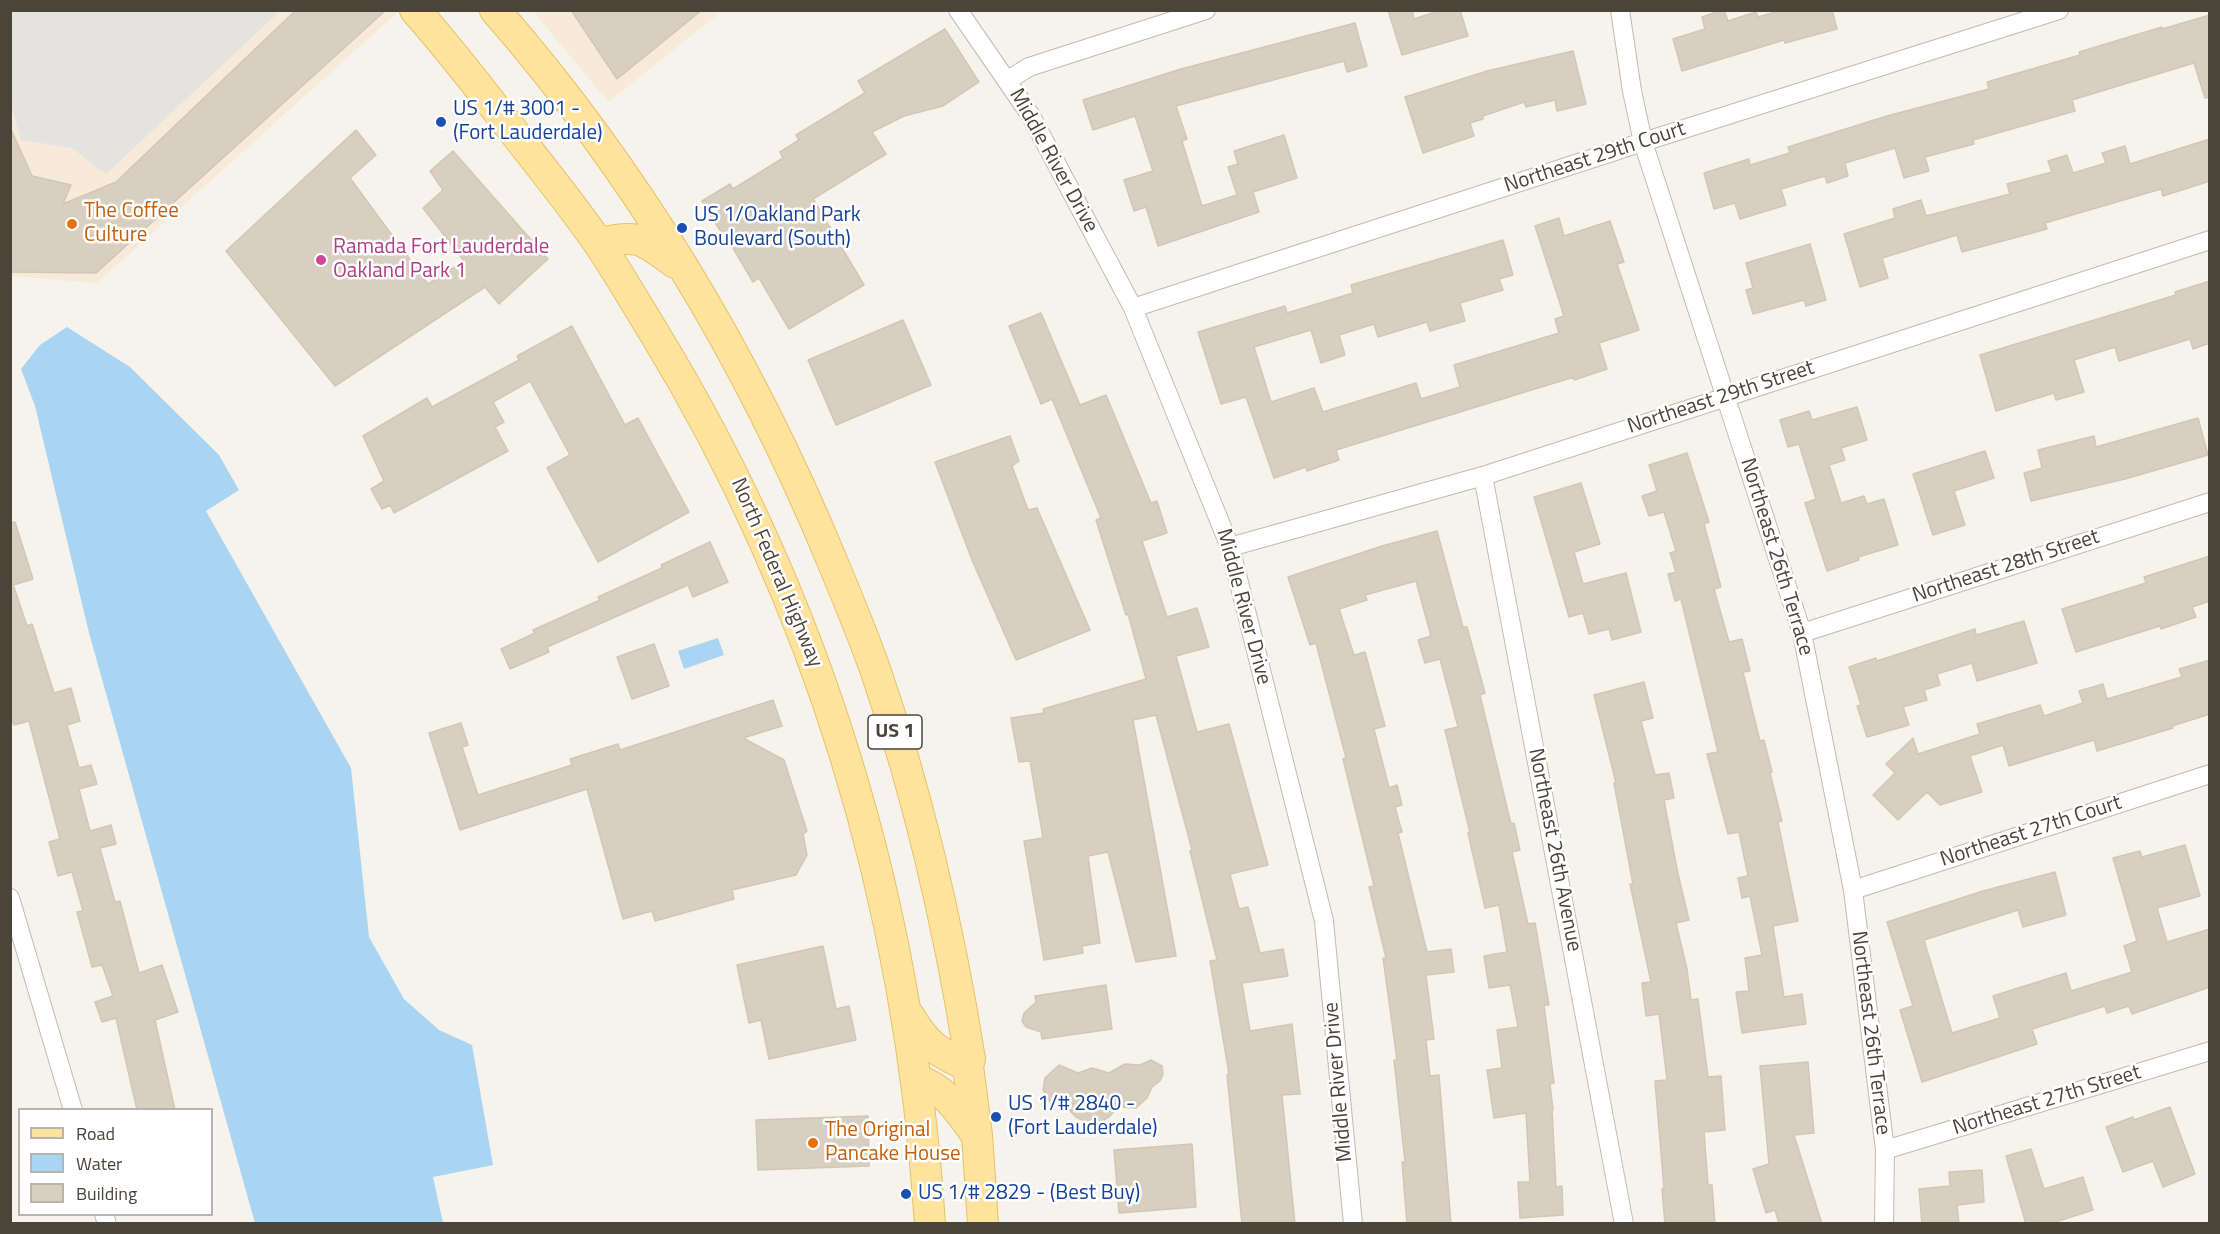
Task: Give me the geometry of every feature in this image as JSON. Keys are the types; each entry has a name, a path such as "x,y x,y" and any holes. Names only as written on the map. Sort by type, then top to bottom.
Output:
{"main road":[{"name":"North Federal Highway","path":"415,10 522,142 598,244 686,384 726,458 769,548 797,614 852,774 874,853 906,1012 925,1158 930,1224"},
{"name":"US 1","path":"495,10 534,55 588,126 636,192 686,272 724,337 792,466 839,578 876,671 906,766 932,865 970,1059 968,1066 977,1136 983,1224"},
{"path":"598,244 622,238 646,242 686,272"},
{"path":"906,1012 924,1040 941,1054 968,1066"},
{"path":"916,1079 933,1085 952,1102 977,1136"}],"street":[{"name":"Middle River Drive","path":"958,10 1031,116 1132,308 1230,547 1324,921 1353,1224"},
{"path":"1008,80 1029,67 1206,10"},
{"name":"Northeast 26th Terrace","path":"1620,10 1632,91 1643,142 1803,633 1853,890 1885,1150 1884,1224"},
{"name":"Northeast 29th Court","path":"1132,308 2059,10"},
{"name":"Northeast 29th Street","path":"1230,547 1483,476 2210,240"},
{"name":"Northeast 26th Avenue","path":"1483,476 1624,1224"},
{"name":"Northeast 28th Street","path":"1803,633 2210,502"},
{"name":"Northeast 27th Court","path":"1853,890 2210,774"},
{"path":"10,898 72,1108"},
{"name":"Northeast 27th Street","path":"1885,1150 2208,1057"}],"shaded area":[{"path":"11,10 280,11 106,174 72,148 21,140 11,105"},
{"path":"10,11 399,11 97,283 11,276"},
{"path":"533,11 722,11 608,102"}],"water":[{"path":"67,327 130,367 219,455 239,490 206,511 351,768 369,937 404,999 439,1030 472,1045 493,1165 433,1177 443,1223 255,1223 89,633 35,406 21,369 40,345"},
{"path":"718,638 724,655 684,669 678,651"}],"building":[{"path":"296,10 386,10 96,273 10,272 10,127 32,176 71,185 63,204 116,182"},
{"path":"571,10 702,10 617,79"},
{"path":"1388,10 1412,10 1414,19 1441,10 1460,10 1468,36 1402,55"},
{"path":"1722,10 1728,21 1756,12 1758,17 1782,10 1832,10 1837,29 1785,43 1784,40 1682,71 1673,39 1705,29 1702,17"},
{"path":"2210,15 2210,97 2205,98 2194,63 2072,100 2075,111 1973,140 1974,144 1925,157 1929,171 1904,178 1895,148 1845,163 1848,176 1827,183 1825,176 1781,189 1786,205 1740,219 1735,203 1714,209 1704,173 1749,159 1750,165 1790,153 1788,147 1887,116 1989,89 1987,82 2080,55 2079,52 2162,27 2162,29"},
{"path":"1355,23 1367,66 1347,72 1344,61 1176,106 1187,139 1182,141 1202,206 1237,195 1228,167 1238,164 1234,151 1284,135 1297,178 1253,192 1259,212 1158,246 1146,207 1134,211 1124,180 1153,171 1135,116 1093,130 1083,100 1181,69"},
{"path":"945,29 979,82 943,106 904,116 872,132 886,154 813,199 864,285 789,329 759,278 753,282 702,201 730,184 733,189 783,158 780,152 799,140 796,135 865,93 858,81"},
{"path":"1573,51 1586,104 1557,111 1555,100 1526,107 1524,102 1483,116 1483,119 1470,123 1474,136 1423,153 1405,97 1487,71"},
{"name":"Ramada Fort Lauderdale Oakland Park 1","path":"356,130 376,155 350,178 428,284 464,261 423,208 443,190 430,171 453,151 548,259 499,304 485,287 335,386 226,251"},
{"path":"2210,139 2210,181 2163,196 2161,189 2045,223 2047,229 1962,252 1957,235 1882,258 1888,278 1860,287 1844,234 1895,218 1893,209 1921,200 1926,216 2010,194 2007,184 2052,172 2048,161 2067,155 2073,173 2106,163 2102,153 2125,146 2130,164"},
{"path":"1559,218 1564,236 1610,221 1624,262 1617,264 1639,330 1599,343 1607,369 1336,450 1339,460 1307,471 1306,467 1274,478 1246,397 1221,404 1198,332 1285,306 1287,313 1353,293 1351,285 1503,240 1513,275 1499,279 1503,290 1460,303 1465,321 1430,331 1427,322 1378,337 1374,324 1339,335 1345,355 1321,363 1311,330 1254,347 1271,402 1314,388 1323,412 1416,383 1421,399 1460,387 1454,365 1559,333 1555,319 1564,316 1535,226"},
{"path":"1810,244 1826,300 1806,306 1804,300 1753,314 1746,290 1753,288 1746,263"},
{"path":"2210,281 2210,343 2193,349 2190,339 2119,361 2115,347 2074,360 2084,392 2056,400 2054,393 1996,411 1980,355 2176,295 2175,292"},
{"path":"1041,313 1080,405 1106,395 1151,503 1157,501 1167,533 1142,541 1167,617 1197,608 1209,647 1176,656 1197,732 1229,724 1268,865 1230,874 1239,909 1248,907 1260,953 1283,949 1288,976 1242,983 1250,1031 1292,1024 1300,1094 1282,1095 1295,1224 1242,1224 1227,1075 1229,1074 1210,961 1217,960 1190,851 1192,850 1156,715 1133,720 1176,956 1136,962 1108,852 1088,856 1100,943 1082,946 1083,953 1044,960 1024,841 1043,838 1030,761 1019,762 1011,718 1044,713 1043,709 1146,679 1128,614 1126,615 1096,520 1101,518 1052,399 1041,404 1009,326"},
{"path":"903,320 931,385 836,425 808,360"},
{"path":"572,326 625,425 638,418 689,512 598,562 547,468 570,455 530,381 493,402 504,422 495,427 508,451 394,513 390,505 382,509 371,489 384,481 363,436 427,398 432,407 519,360 517,356"},
{"path":"1857,407 1867,440 1841,448 1845,460 1829,465 1841,503 1864,496 1867,504 1884,499 1898,545 1858,557 1859,560 1827,571 1805,503 1816,499 1799,444 1788,447 1780,420 1809,411 1812,420"},
{"path":"2198,418 2208,455 2125,479 2031,501 2024,473 2042,468 2038,450 2094,436 2096,447"},
{"path":"1010,436 1019,461 1012,466 1028,510 1037,508 1090,630 1016,660 972,560 935,462"},
{"path":"1985,451 1994,478 1954,491 1965,525 1933,535 1913,474"},
{"path":"1687,453 1709,522 1704,524 1721,587 1714,589 1729,642 1742,639 1750,671 1743,672 1760,741 1764,740 1772,772 1770,773 1782,821 1778,822 1798,921 1773,926 1784,997 1802,994 1806,1024 1742,1033 1736,992 1749,991 1745,958 1762,955 1750,896 1742,898 1738,878 1748,876 1739,832 1728,834 1707,754 1718,752 1681,599 1675,601 1668,574 1676,572 1670,553 1676,551 1664,512 1649,516 1642,496 1657,491 1649,465"},
{"path":"1581,483 1600,544 1574,552 1583,584 1626,573 1641,632 1612,640 1609,629 1589,634 1583,613 1569,617 1534,497"},
{"path":"15,522 33,579 10,586 10,523"},
{"path":"1437,531 1463,627 1467,627 1485,693 1480,695 1511,824 1514,823 1520,850 1512,852 1528,924 1535,923 1549,1005 1544,1005 1554,1083 1550,1084 1556,1187 1562,1186 1563,1215 1520,1218 1518,1182 1530,1182 1526,1113 1494,1118 1487,1070 1502,1068 1497,1030 1518,1027 1510,985 1489,988 1484,956 1507,952 1499,905 1485,908 1468,833 1470,833 1445,730 1458,727 1440,659 1425,663 1418,640 1431,636 1416,581 1365,595 1367,600 1339,609 1354,655 1365,652 1385,726 1374,729 1389,788 1397,785 1402,805 1395,807 1402,832 1398,833 1427,952 1451,949 1454,972 1426,975 1434,1039 1426,1040 1430,1076 1439,1075 1451,1224 1407,1224 1402,1162 1405,1162 1394,1060 1397,1060 1383,958 1386,958 1369,887 1374,886 1343,759 1346,758 1316,643 1310,645 1288,577 1382,546"},
{"path":"710,542 728,582 693,597 688,585 547,647 549,652 510,669 501,649 535,633 533,630 600,600 598,597 662,568 661,565"},
{"path":"2210,556 2210,601 2192,607 2196,617 2076,652 2062,609 2146,583 2144,577"},
{"path":"14,587 27,626 32,624 54,693 71,688 80,721 67,725 79,768 91,765 97,784 79,789 90,831 111,825 116,844 100,848 115,902 120,901 139,973 162,965 178,1012 155,1020 175,1108 137,1108 116,1018 102,1022 95,1002 113,996 102,965 92,967 77,912 83,911 72,872 58,876 49,842 60,839 29,721 14,725 10,714 10,588"},
{"path":"2024,621 2037,663 1977,681 1972,663 1937,674 1940,685 1924,690 1927,700 1903,707 1909,725 1867,737 1857,706 1861,705 1849,667 1876,658 1877,661 1975,629 1976,635"},
{"path":"654,644 669,686 632,699 617,657"},
{"path":"2210,660 2210,714 2097,751 2094,740 2009,766 2003,745 1970,756 1982,792 1940,805 1927,792 1898,820 1873,795 1895,773 1886,764 1913,738 1918,754 1980,734 1977,724 2040,705 2044,716 2083,703 2079,691 2103,684 2107,699 2182,677 2179,669"},
{"path":"1644,682 1653,718 1641,721 1655,775 1669,773 1674,798 1664,800 1689,920 1676,923 1687,969 1691,1000 1698,999 1708,1077 1721,1076 1725,1130 1704,1132 1708,1185 1712,1185 1715,1224 1665,1224 1655,1081 1667,1080 1659,1014 1646,1016 1642,983 1651,982 1630,884 1633,884 1614,783 1616,783 1594,695"},
{"path":"773,700 782,726 743,738 784,760 807,831 803,834 807,855 796,875 732,890 734,899 655,921 652,911 623,919 587,789 460,830 429,733 461,723 468,745 462,747 478,795 572,765 570,759 618,744 620,750"},
{"path":"2185,845 2200,896 2157,908 2167,942 2210,929 2210,987 2132,1014 2129,1006 2107,1013 2105,1006 2032,1029 2037,1044 1922,1082 1900,1010 1913,1006 1887,922 1983,891 2055,872 2066,915 2023,927 2018,910 1924,940 1952,1033 2000,1018 1993,996 2066,973 2071,991 2132,972 2124,946 2137,941 2113,858 2140,851 2142,857"},
{"path":"823,946 836,1009 849,1006 856,1040 769,1059 761,1020 749,1023 737,965"},
{"path":"1106,985 1112,1029 1042,1039 1041,1032 1026,1027 1022,1021 1024,1013 1036,1002 1035,996"},
{"path":"1151,1060 1162,1066 1163,1074 1160,1081 1152,1087 1147,1098 1136,1108 1118,1107 1102,1121 1084,1121 1076,1117 1065,1106 1049,1101 1043,1090 1045,1078 1059,1065 1078,1073 1092,1068 1109,1073 1125,1064 1140,1065"},
{"path":"1808,1062 1814,1133 1794,1135 1822,1224 1779,1224 1775,1210 1766,1213 1753,1169 1769,1164 1760,1066"},
{"path":"2170,1107 2195,1174 2163,1187 2153,1161 2123,1172 2106,1127"},
{"name":"The Original Pancake House","path":"868,1116 869,1166 758,1170 756,1120"},
{"path":"1192,1144 1196,1207 1119,1213 1114,1150"},
{"path":"2031,1149 2044,1189 2083,1177 2093,1210 2049,1224 2026,1224 2006,1156"},
{"path":"1982,1170 1984,1202 1957,1205 1959,1224 1922,1224 1919,1189 1950,1186 1949,1172"}],"place":[{"name":"US 1/# 3001 - (Fort Lauderdale)","path":"441,122"},
{"name":"The Coffee Culture","path":"72,224"},
{"name":"US 1/Oakland Park Boulevard (South)","path":"682,228"},
{"name":"Ramada Fort Lauderdale Oakland Park 1","path":"321,260"},
{"name":"US 1/# 2840 - (Fort Lauderdale)","path":"996,1117"},
{"name":"The Original Pancake House","path":"813,1143"},
{"name":"US 1/# 2829 - (Best Buy)","path":"906,1194"}]}
